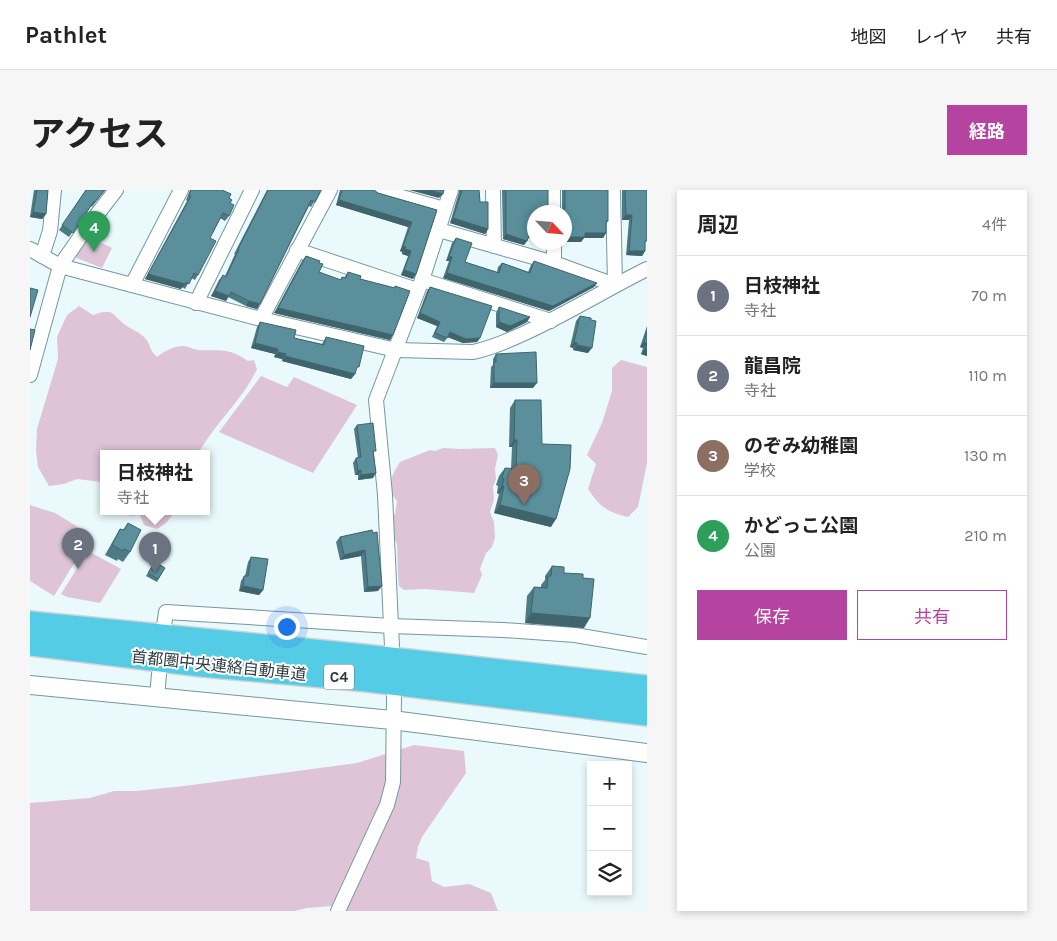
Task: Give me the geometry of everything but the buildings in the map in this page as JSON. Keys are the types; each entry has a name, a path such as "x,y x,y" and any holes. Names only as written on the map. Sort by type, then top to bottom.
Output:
{"highway":[{"name":"首都圏中央連絡自動車道","path":"30,624 364,657 647,688"},
{"name":"首都圏中央連絡自動車道","path":"30,643 201,664 367,679 647,713"}],"street":[{"path":"42,256 50,231 54,190"},
{"path":"30,375 60,266 116,190"},
{"path":"132,285 181,190"},
{"path":"196,303 252,190"},
{"path":"260,319 330,190"},
{"path":"377,190 444,210"},
{"path":"392,647 385,495 376,400 420,285 439,230 450,190"},
{"path":"493,190 494,246"},
{"path":"553,190 553,205"},
{"path":"613,190 615,285"},
{"path":"439,230 554,263 615,285"},
{"path":"30,248 60,266 196,303 396,350 473,352 482,350 551,321 647,269"},
{"path":"297,250 551,321"},
{"path":"554,250 554,263"},
{"path":"164,626 166,612 575,635 647,647"},
{"path":"157,697 159,674"},
{"path":"30,685 392,720 647,753"},
{"path":"338,911 388,805 392,782 394,696"}],"shaded area":[{"path":"87,236 112,248 102,268 74,257"},
{"path":"79,306 93,315 104,312 114,314 124,324 144,337 157,357 169,349 187,346 198,350 230,352 248,361 254,360 257,369 251,381 201,450 100,450 100,482 77,479 64,484 49,486 38,467 36,451 37,429 58,359 57,337 67,315"},
{"path":"621,360 647,367 647,463 638,507 628,517 605,508 588,489 596,464 587,455 602,423 612,391 612,368"},
{"path":"261,376 287,387 294,377 357,405 313,473 219,432"},
{"path":"443,448 495,448 498,455 495,469 496,479 493,487 494,499 490,512 494,522 495,538 492,547 486,553 480,569 482,575 474,593 425,589 404,590 399,586 397,544 394,537 392,518 395,514 397,501 391,491 392,477 400,462 430,450 435,451"},
{"path":"30,505 55,513 88,533 86,537 89,539 54,596 30,581"},
{"path":"140,515 173,515 166,523 157,529 144,525"},
{"path":"88,551 121,569 100,603 67,597 61,594"},
{"path":"414,745 464,751 466,773 422,837 416,858 429,862 432,881 444,887 469,884 491,893 498,911 333,911 332,906 295,911 30,911 30,803 90,798 114,791 136,791 184,786 357,763"}],"place":[{"name":"かどっこ公園","path":"94,252"},
{"name":"のぞみ幼稚園","path":"524,505"},
{"name":"龍昌院","path":"78,569"},
{"name":"日枝神社","path":"155,573"}]}
